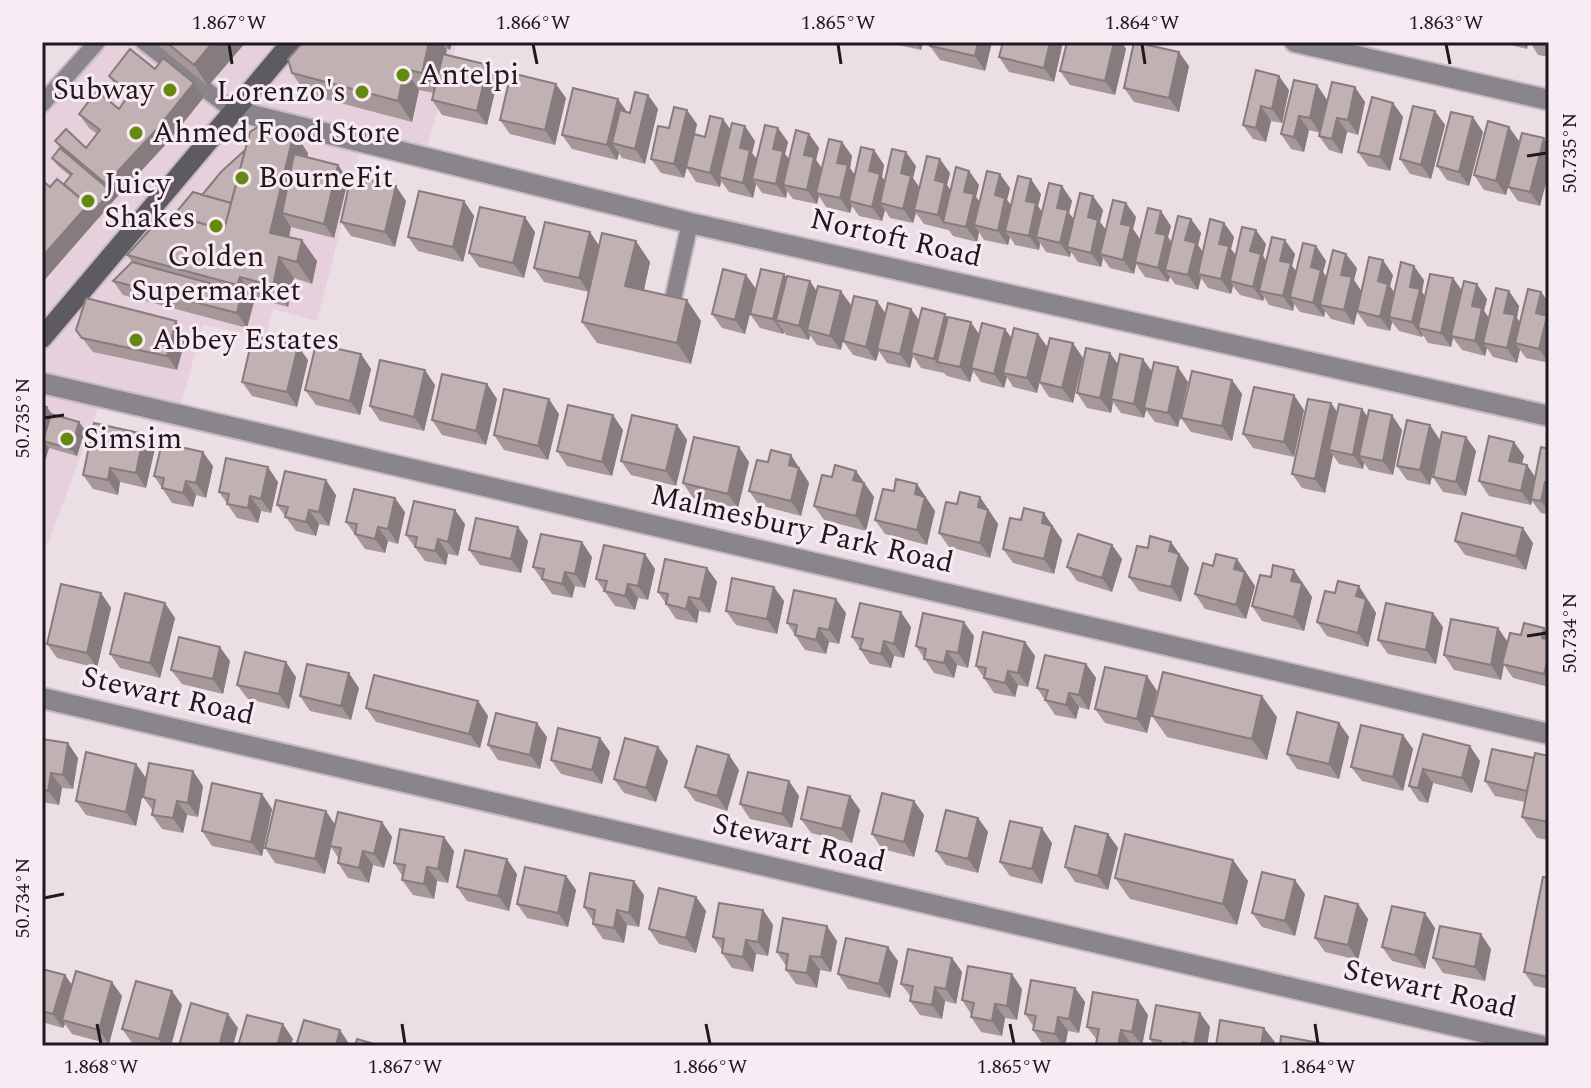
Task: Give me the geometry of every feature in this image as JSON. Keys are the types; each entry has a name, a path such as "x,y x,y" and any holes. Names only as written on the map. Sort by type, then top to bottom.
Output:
{"main road":[{"path":"42,338 292,42"}],"street":[{"path":"1295,42 1549,100"},
{"name":"Nortoft Road","path":"232,110 690,223 1549,416"},
{"name":"Malmesbury Park Road","path":"42,383 1549,734"},
{"name":"Stewart Road","path":"42,698 1542,1046"}],"lane":[{"path":"42,104 97,42"},
{"path":"144,42 232,110"},
{"path":"673,299 690,223"}],"shaded area":[{"path":"97,42 457,42 424,157 362,143 317,321 273,309 266,338 203,325 178,415 102,397 48,544 42,542 42,104"}],"building":[{"path":"166,42 213,42 194,65"},
{"path":"303,42 429,42 422,73 405,69 398,101 292,73 288,59"},
{"path":"931,42 978,42 975,56 930,46"},
{"path":"1003,42 1050,42 1044,68 999,57"},
{"path":"1067,42 1114,42 1105,81 1060,71"},
{"path":"1134,42 1179,52 1169,98 1124,88"},
{"path":"130,49 155,69 163,58 194,83 106,184 55,141 66,129 86,148 100,130 79,114 97,91 119,109 130,93 109,76"},
{"path":"443,54 488,65 477,111 432,100"},
{"path":"1256,70 1279,76 1272,109 1261,106 1256,128 1243,125"},
{"path":"511,73 556,84 545,130 500,120"},
{"path":"1294,80 1317,85 1310,118 1299,116 1294,137 1281,134"},
{"path":"1332,82 1355,87 1348,120 1337,118 1332,139 1319,136"},
{"path":"573,88 618,99 607,145 562,135"},
{"path":"635,92 648,95 635,149 612,143 620,110 630,113"},
{"path":"1372,97 1393,103 1380,157 1358,152"},
{"path":"1413,106 1435,111 1421,165 1400,159"},
{"path":"674,107 687,110 674,164 651,159 658,126 669,128"},
{"path":"1451,112 1473,117 1459,172 1437,166"},
{"path":"710,116 723,119 710,173 686,167 694,134 705,137"},
{"path":"1488,121 1509,127 1496,181 1474,175"},
{"path":"732,123 745,126 740,148 750,150 743,183 719,177"},
{"path":"261,125 294,132 270,233 302,240 297,262 279,257 273,286 240,277 237,285 127,255 165,213 224,230 250,132"},
{"path":"765,125 778,128 773,149 783,151 776,184 752,179"},
{"path":"796,130 809,134 804,155 814,157 807,190 783,185"},
{"path":"1522,133 1544,138 1530,192 1508,187"},
{"path":"829,139 842,142 837,163 848,165 840,198 816,193"},
{"path":"861,147 874,150 869,171 880,174 872,207 849,201"},
{"path":"60,148 111,191 93,212 64,184 72,174 52,158"},
{"path":"892,149 906,152 901,173 911,176 903,209 880,203"},
{"path":"245,150 231,203 202,195 221,172"},
{"path":"294,154 338,165 324,224 282,213"},
{"path":"927,156 940,159 935,180 945,183 938,215 914,210"},
{"path":"956,167 969,171 964,192 974,194 966,227 943,222"},
{"path":"987,171 1000,174 995,195 1005,198 998,231 974,225"},
{"path":"351,176 396,186 385,232 341,222"},
{"path":"1018,176 1031,179 1026,201 1036,203 1029,236 1005,231"},
{"path":"57,179 88,205 42,257 42,180 50,187"},
{"path":"1049,183 1062,186 1057,208 1068,210 1060,243 1036,237"},
{"path":"419,191 464,201 453,247 408,237"},
{"path":"193,192 231,203 224,230 174,215"},
{"path":"1080,193 1093,196 1088,217 1098,220 1091,253 1067,247"},
{"path":"1113,200 1126,203 1121,224 1131,226 1123,260 1100,254"},
{"path":"480,207 525,217 513,263 469,253"},
{"path":"1148,208 1161,211 1156,233 1166,235 1158,268 1135,262"},
{"path":"1178,216 1191,219 1185,240 1196,243 1188,275 1165,270"},
{"path":"1210,219 1224,223 1219,244 1229,246 1221,279 1198,274"},
{"path":"545,222 590,232 579,278 534,268"},
{"path":"1242,227 1256,230 1250,251 1261,254 1253,287 1230,281"},
{"path":"602,233 636,241 625,286 687,300 677,343 582,322"},
{"path":"1272,237 1285,240 1280,261 1291,263 1283,296 1259,291"},
{"path":"1303,243 1316,246 1311,267 1321,270 1313,303 1290,297"},
{"path":"1333,250 1346,254 1341,275 1352,277 1344,310 1320,305"},
{"path":"1369,257 1383,260 1378,281 1388,284 1380,317 1357,311"},
{"path":"132,262 242,292 237,313 113,281"},
{"path":"1401,262 1414,266 1410,287 1420,289 1412,322 1389,317"},
{"path":"723,269 746,275 735,320 712,314"},
{"path":"761,269 784,274 773,319 750,314"},
{"path":"1430,274 1453,278 1441,333 1418,328"},
{"path":"787,276 810,281 799,326 776,320"},
{"path":"1464,281 1477,284 1472,306 1482,308 1475,341 1451,336"},
{"path":"818,286 841,291 830,336 807,330"},
{"path":"1496,288 1509,291 1504,313 1515,315 1507,348 1483,343"},
{"path":"1528,289 1541,292 1536,313 1547,316 1539,349 1515,343"},
{"path":"854,296 877,301 866,347 843,341"},
{"path":"86,298 176,321 167,356 82,338 76,330"},
{"path":"888,303 911,309 900,354 877,349"},
{"path":"922,308 945,314 934,359 911,353"},
{"path":"948,317 971,322 960,367 937,362"},
{"path":"982,323 1005,329 994,374 971,368"},
{"path":"1014,328 1038,334 1027,378 1003,373"},
{"path":"253,335 298,346 287,392 242,382"},
{"path":"1050,338 1073,343 1062,388 1039,382"},
{"path":"316,344 361,354 350,401 305,390"},
{"path":"1086,348 1110,353 1100,398 1077,393"},
{"path":"1120,354 1143,359 1134,404 1111,399"},
{"path":"380,360 425,370 414,417 370,406"},
{"path":"1154,362 1178,367 1168,413 1144,408"},
{"path":"1192,371 1232,380 1222,426 1181,418"},
{"path":"442,374 487,384 476,431 432,420"},
{"path":"1254,387 1294,395 1284,442 1243,434"},
{"path":"504,389 549,399 538,446 494,435"},
{"path":"1308,399 1331,403 1315,479 1292,474"},
{"path":"1339,404 1362,409 1353,455 1329,450"},
{"path":"568,405 613,415 602,462 557,451"},
{"path":"1369,410 1392,415 1383,461 1359,456"},
{"path":"51,414 79,422 71,449 43,441"},
{"path":"632,415 677,425 666,471 621,461"},
{"path":"1407,420 1430,425 1420,470 1397,466"},
{"path":"94,423 144,434 136,473 110,468 108,480 83,475"},
{"path":"1442,432 1466,437 1456,482 1433,477"},
{"path":"1489,436 1514,442 1509,461 1527,465 1521,491 1479,481"},
{"path":"694,437 739,447 728,494 683,483"},
{"path":"162,443 203,452 196,483 186,481 183,493 162,488 164,478 154,476"},
{"path":"1541,447 1549,449 1549,482 1545,482 1541,501 1531,499"},
{"path":"771,450 791,455 789,465 799,468 791,501 749,491 757,460 768,462"},
{"path":"226,458 268,467 261,499 250,496 248,508 227,504 229,494 219,492"},
{"path":"835,465 856,471 853,480 864,483 856,516 814,506 822,475 832,477"},
{"path":"285,471 326,480 319,512 309,510 306,522 285,517 288,507 277,505"},
{"path":"896,479 917,484 915,494 925,497 917,530 875,520 883,489 894,491"},
{"path":"354,489 395,498 388,529 378,527 375,539 355,534 357,524 346,522"},
{"path":"960,492 980,497 978,507 988,510 980,543 939,533 946,502 957,504"},
{"path":"414,501 455,510 448,542 438,539 435,551 415,547 417,537 406,535"},
{"path":"1024,508 1044,513 1042,523 1052,526 1044,559 1003,549 1010,518 1021,520"},
{"path":"1462,513 1523,528 1516,556 1455,541"},
{"path":"476,518 518,527 511,559 469,550"},
{"path":"541,534 582,542 575,574 565,572 562,584 542,579 544,569 533,567"},
{"path":"1078,534 1112,545 1102,578 1067,567"},
{"path":"1150,536 1171,542 1169,551 1179,554 1171,587 1129,577 1137,546 1148,548"},
{"path":"604,545 645,554 638,586 628,584 625,596 604,591 607,581 596,579"},
{"path":"1216,554 1237,559 1234,569 1245,572 1236,605 1195,594 1203,563 1213,566"},
{"path":"665,559 707,568 700,599 689,597 686,609 666,604 668,594 658,592"},
{"path":"1273,565 1294,570 1291,581 1302,583 1294,617 1252,606 1260,575 1271,577"},
{"path":"732,578 774,587 767,619 726,611"},
{"path":"1338,581 1359,586 1356,596 1366,599 1358,633 1317,622 1325,591 1335,593"},
{"path":"61,584 101,593 87,653 47,644"},
{"path":"794,590 836,599 829,630 819,628 816,640 795,635 797,625 787,623"},
{"path":"125,593 165,603 150,663 110,654"},
{"path":"860,603 901,612 894,644 884,641 881,654 860,649 863,639 852,637"},
{"path":"1386,603 1433,613 1426,650 1378,640"},
{"path":"923,613 964,622 958,653 947,651 944,663 924,659 926,649 916,646"},
{"path":"1451,619 1498,628 1491,665 1444,655"},
{"path":"1524,623 1544,628 1542,638 1549,640 1544,674 1502,664 1510,633 1521,635"},
{"path":"983,632 1025,642 1018,673 1008,671 1005,683 984,678 986,668 976,666"},
{"path":"179,637 220,647 213,679 171,670"},
{"path":"245,652 286,662 279,694 237,685"},
{"path":"1045,655 1086,664 1079,695 1069,693 1066,705 1045,700 1048,690 1037,688"},
{"path":"307,664 349,673 341,706 300,696"},
{"path":"1105,667 1147,676 1137,719 1095,709"},
{"path":"1163,672 1262,696 1252,739 1152,716"},
{"path":"374,675 478,701 469,734 366,708"},
{"path":"1297,712 1339,723 1329,764 1287,754"},
{"path":"496,713 537,723 530,755 488,745"},
{"path":"1361,725 1403,735 1393,777 1351,767"},
{"path":"558,728 600,738 592,770 551,760"},
{"path":"1423,734 1470,746 1462,778 1423,769 1418,788 1409,786"},
{"path":"625,738 658,747 646,788 614,779"},
{"path":"42,739 68,743 63,775 51,773 48,791 42,789"},
{"path":"697,746 729,755 717,796 685,787"},
{"path":"1492,749 1534,758 1527,791 1485,781"},
{"path":"86,752 136,764 126,812 76,801"},
{"path":"1535,753 1549,756 1549,822 1522,817"},
{"path":"149,763 193,771 188,803 177,801 173,818 152,815 155,800 143,797"},
{"path":"748,772 789,781 782,814 740,804"},
{"path":"212,783 262,794 251,842 202,831"},
{"path":"808,787 850,796 842,829 801,819"},
{"path":"882,793 914,801 904,842 872,834"},
{"path":"276,800 326,811 315,859 265,848"},
{"path":"946,810 978,818 968,859 936,851"},
{"path":"338,812 382,822 374,854 363,851 359,868 338,863 341,848 330,846"},
{"path":"1010,821 1042,828 1032,869 1000,862"},
{"path":"1075,826 1108,834 1098,876 1065,867"},
{"path":"400,829 444,837 438,869 427,867 424,884 402,880 405,865 394,863"},
{"path":"1125,834 1233,860 1223,904 1115,878"},
{"path":"465,850 507,859 498,896 457,887"},
{"path":"525,867 566,876 558,913 517,904"},
{"path":"1262,872 1295,880 1285,921 1252,913"},
{"path":"590,873 634,881 629,913 617,910 614,928 593,924 595,910 584,907"},
{"path":"1543,877 1549,878 1549,977 1524,972"},
{"path":"659,888 696,897 686,938 649,929"},
{"path":"1325,896 1358,904 1348,945 1315,938"},
{"path":"719,903 763,910 758,942 746,940 743,957 722,953 724,939 713,937"},
{"path":"1392,906 1425,913 1415,955 1382,947"},
{"path":"783,918 827,926 821,957 810,956 807,973 786,970 788,954 777,952"},
{"path":"1440,926 1481,934 1475,967 1433,958"},
{"path":"846,938 888,947 879,984 838,974"},
{"path":"908,949 952,958 946,989 935,987 932,1005 910,1001 913,986 901,984"},
{"path":"968,966 1012,974 1007,1006 995,1004 992,1021 971,1017 974,1003 962,1000"},
{"path":"42,969 65,975 53,1014 42,1011"},
{"path":"76,971 112,982 99,1030 62,1020"},
{"path":"1031,980 1075,988 1069,1019 1058,1017 1055,1034 1033,1030 1036,1016 1025,1014"},
{"path":"136,981 172,991 159,1039 122,1029"},
{"path":"1093,992 1138,1000 1132,1032 1121,1030 1118,1046 1096,1044 1099,1029 1087,1027"},
{"path":"191,1003 228,1014 219,1046 179,1046"},
{"path":"1156,1005 1200,1013 1194,1045 1183,1042 1182,1046 1160,1046 1161,1041 1150,1039"},
{"path":"247,1015 283,1024 277,1046 238,1046"},
{"path":"304,1020 340,1030 336,1046 296,1046"},
{"path":"1220,1020 1264,1028 1261,1046 1216,1046"},
{"path":"1281,1036 1326,1044 1280,1046"},
{"path":"357,1039 381,1046 355,1046"}],"place":[{"name":"Antelpi","path":"403,75"},
{"name":"Subway","path":"170,90"},
{"name":"Lorenzo's","path":"362,92"},
{"name":"Ahmed Food Store","path":"136,133"},
{"name":"BourneFit","path":"242,178"},
{"name":"Juicy Shakes","path":"88,201"},
{"name":"Golden Supermarket","path":"216,226"},
{"name":"Abbey Estates","path":"136,340"},
{"name":"Simsim","path":"67,439"}]}
